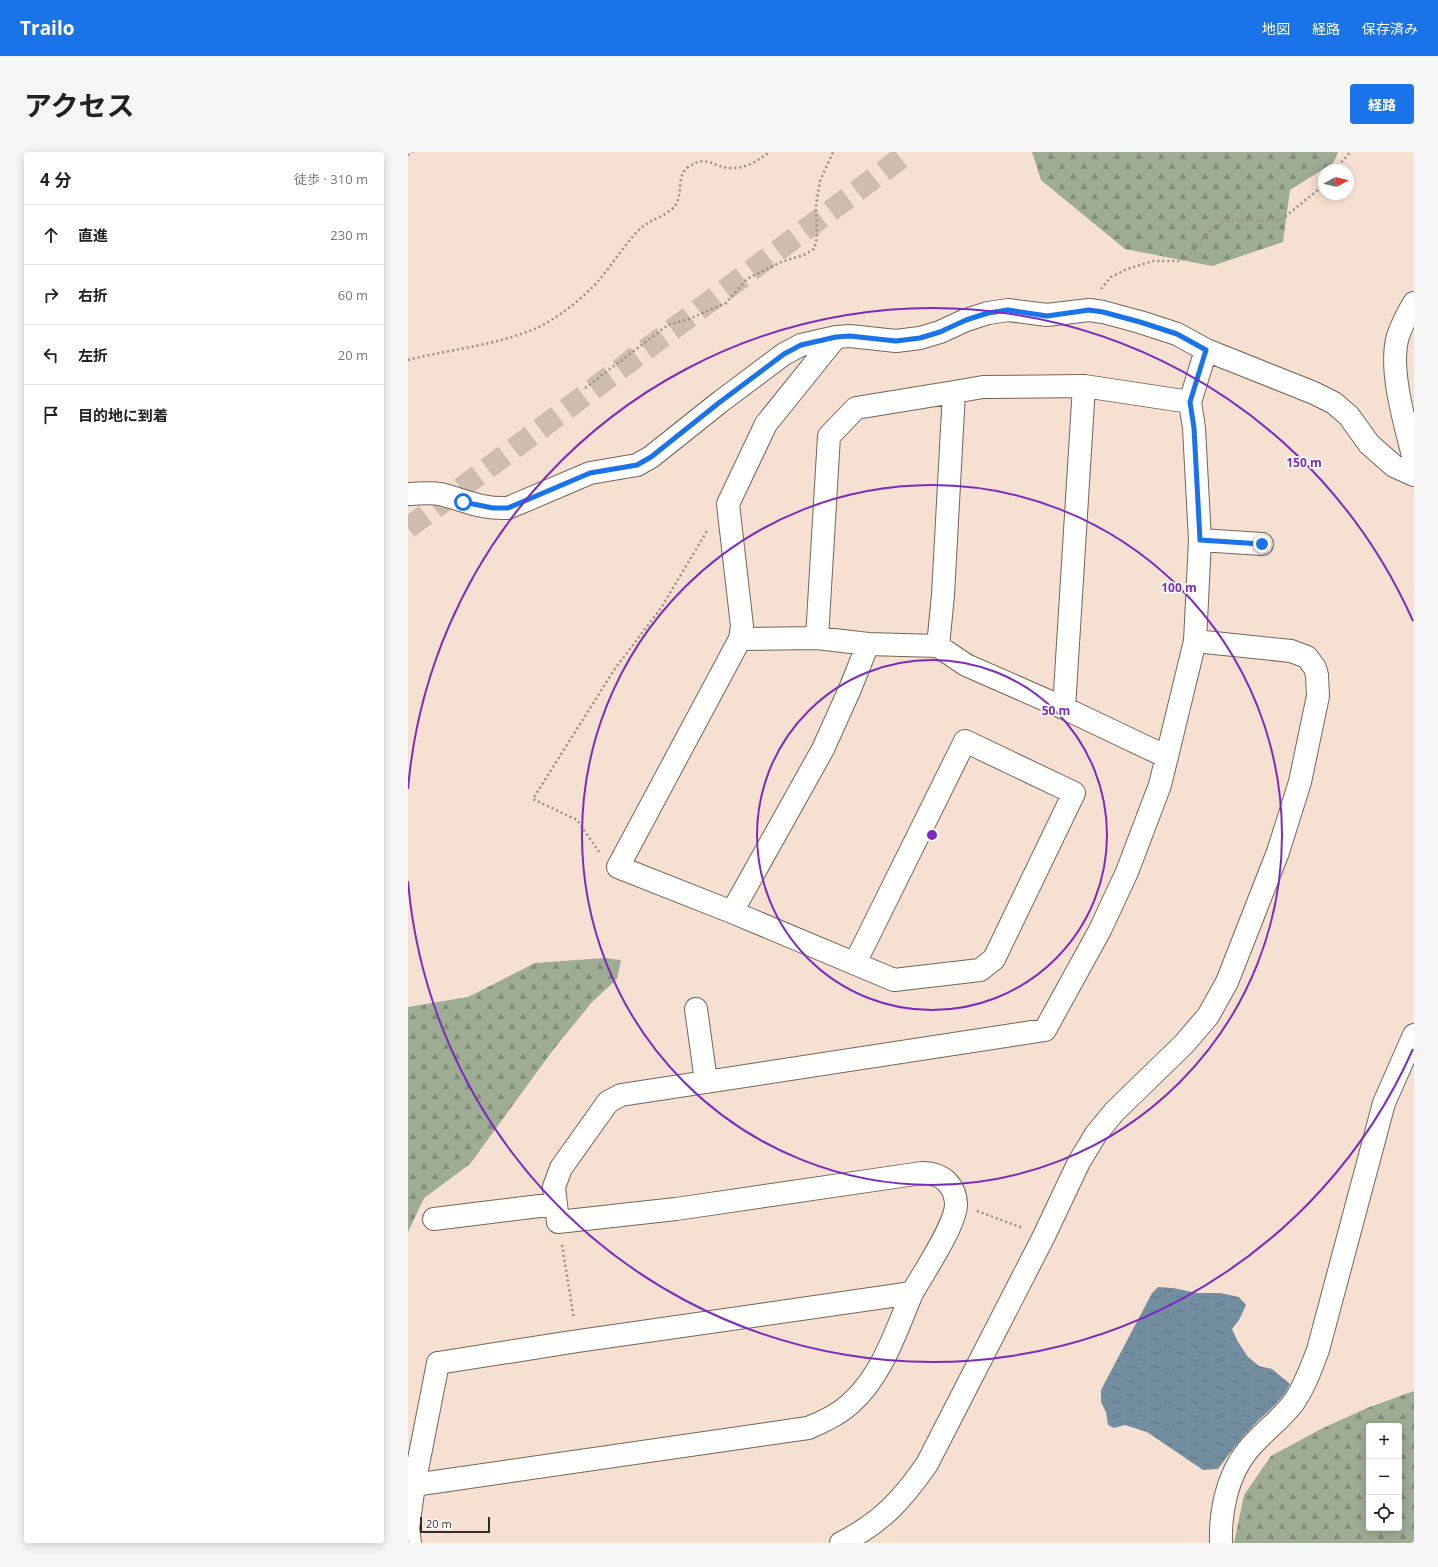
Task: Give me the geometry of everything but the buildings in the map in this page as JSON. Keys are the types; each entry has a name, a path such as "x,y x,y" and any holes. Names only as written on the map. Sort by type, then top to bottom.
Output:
{"street":[{"path":"1414,303 1398,337 1396,356 1397,384 1414,460"},
{"path":"408,494 439,494 480,506 508,508 590,473 637,465 651,457 720,402 784,354 801,345 836,337 850,336 896,341 920,338 940,332 966,320 988,313 1008,310 1047,316 1089,310 1133,320 1177,334 1206,350 1314,393 1334,403 1349,416 1369,444 1394,466 1414,475"},
{"path":"836,337 766,424 728,504 742,626 740,639 618,867 732,912 894,980 980,970 994,959 1074,793 965,741 855,963"},
{"path":"557,1213 554,1187 561,1168 608,1102 621,1094 1045,1030 1100,930 1128,872 1160,785 1195,641 1200,540 1194,428 1190,402 1206,350"},
{"path":"817,638 829,436 856,408 983,387 1084,386 1190,402"},
{"path":"1064,708 1084,386"},
{"path":"938,646 943,595 954,392"},
{"path":"1200,540 1262,544"},
{"path":"740,639 817,638 868,644 938,646 966,665 1064,708 1167,757"},
{"path":"841,1543 855,1536 883,1516 907,1492 927,1464 1044,1236 1079,1162 1096,1134 1114,1112 1184,1044 1208,1016 1224,989 1249,930 1276,859 1300,782 1318,696 1317,675 1312,662 1307,657 1291,651 1195,641"},
{"path":"732,912 823,749 868,644"},
{"path":"696,1009 706,1082"},
{"path":"1221,1543 1221,1529 1225,1500 1233,1472 1247,1451 1293,1403 1305,1384 1322,1334 1384,1103 1414,1035"},
{"path":"414,1485 808,1428 830,1419 851,1404 868,1384 882,1362 912,1293 937,1250 952,1218 956,1204 954,1193 946,1181 937,1175 922,1173 676,1209 434,1219"},
{"path":"410,1543 408,1528 414,1485 438,1363 578,1341 912,1293"}],"path":[{"path":"408,155 413,152"},
{"path":"408,360 430,354 493,342 536,329 564,312 598,281 641,228 673,208 680,197 680,180 685,169 697,161 709,160 720,166 734,168 740,167 752,164 770,152"},
{"path":"585,388 668,325 689,319 726,303 747,280 781,262 804,255 814,249 817,238 816,206 820,181 833,152"},
{"path":"1340,164 1350,152"},
{"path":"1089,310 1098,292 1111,277 1127,269 1154,261 1180,261 1191,254 1210,231 1223,222 1241,220 1281,220 1318,190"},
{"path":"618,867 606,862 577,820 533,799 614,670 661,608 718,514 728,504"},
{"path":"956,1204 1044,1236"},
{"path":"557,1213 578,1341"}],"green space":[{"path":"1032,152 1338,152 1333,163 1318,164 1318,172 1290,190 1283,242 1212,266 1125,249 1041,180"},
{"path":"604,958 621,960 617,979 592,1002 553,1050 470,1164 424,1198 408,1232 408,1007 468,997 535,963"},
{"path":"1414,1391 1414,1543 1234,1543 1244,1495 1271,1456 1321,1429 1367,1408"}],"water":[{"path":"1158,1287 1173,1288 1197,1293 1220,1293 1239,1297 1246,1305 1239,1320 1232,1329 1238,1342 1248,1357 1259,1366 1272,1369 1290,1384 1278,1402 1244,1436 1218,1469 1203,1470 1147,1432 1125,1425 1114,1428 1108,1425 1106,1412 1101,1402 1101,1390 1152,1293"}],"tunnel":[{"path":"408,528 909,152"}],"route":[{"path":"463,502 493,508 508,508 572,482 590,473 637,465 651,457 720,402 784,354 801,345 836,337 850,336 896,341 920,338 940,332 966,320 988,313 1008,310 1047,316 1089,310 1103,312 1140,322 1177,334 1206,350 1190,402 1194,428 1200,540 1262,544"}]}
